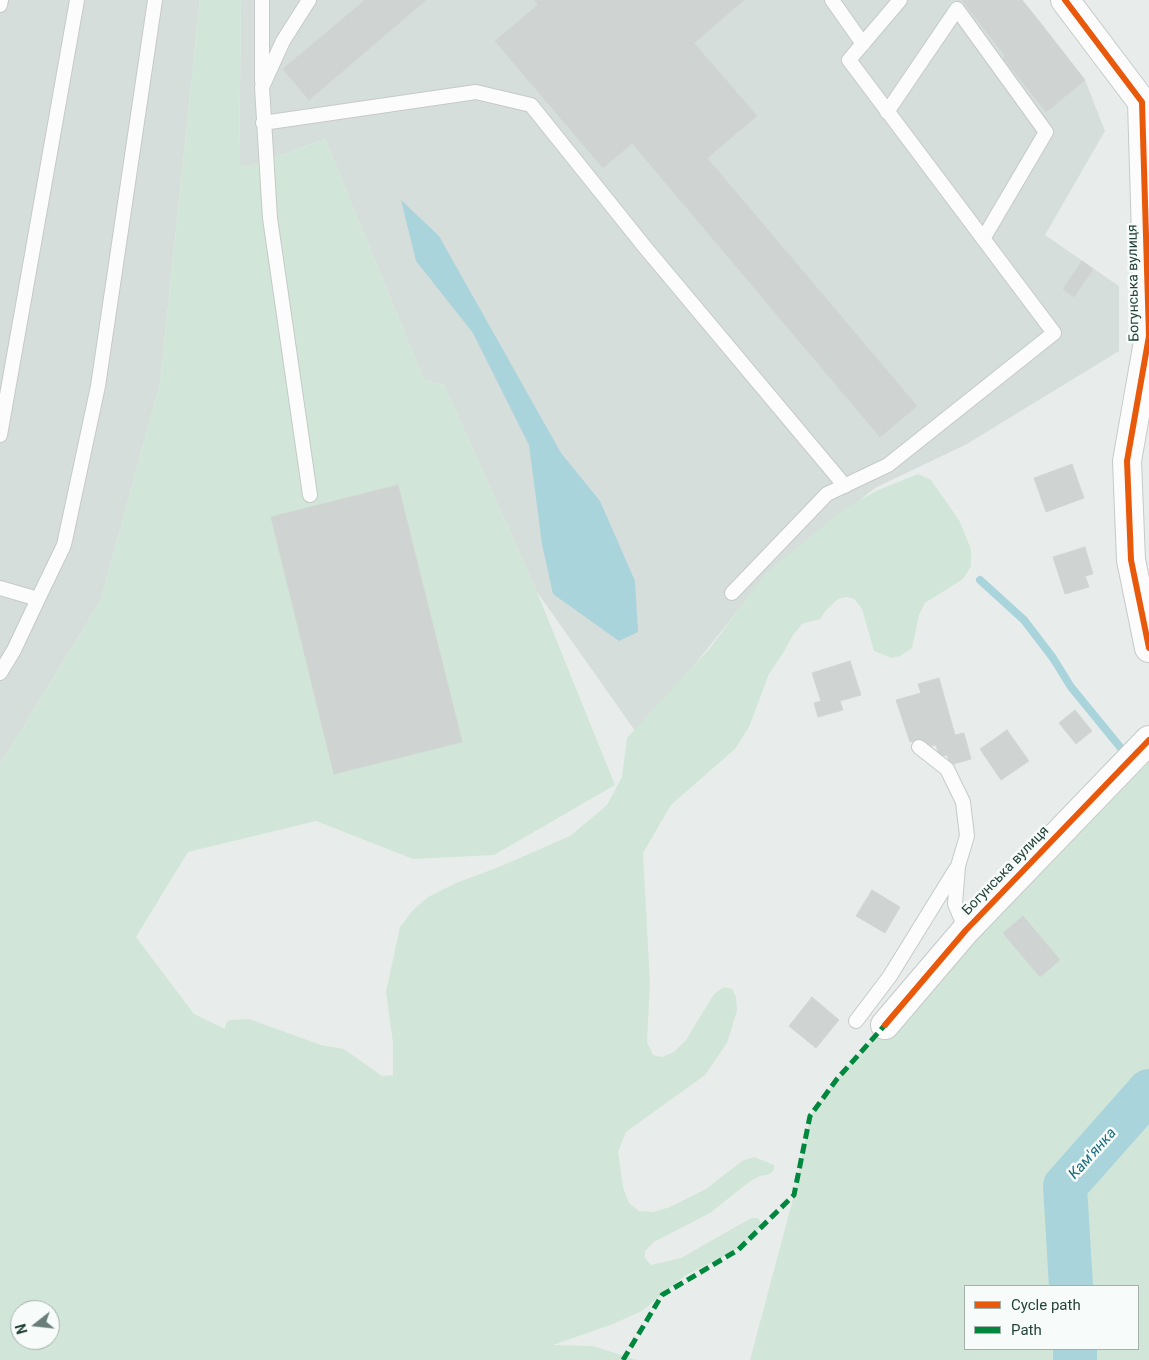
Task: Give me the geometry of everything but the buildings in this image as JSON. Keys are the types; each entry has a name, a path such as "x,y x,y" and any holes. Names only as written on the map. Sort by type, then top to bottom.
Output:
{"street":[{"name":"Богунська вулиця","path":"1065,0 1142,102 1149,336 1128,460 1131,560 1149,648"},
{"name":"Богунська вулиця","path":"885,1025 966,930 1149,740"}],"lane":[{"path":"0,5 1,0"},
{"path":"0,435 77,0"},
{"path":"0,673 14,650 64,545 98,386 155,0"},
{"path":"262,0 262,87 270,218 310,495"},
{"path":"262,87 283,41 309,0"},
{"path":"832,0 863,44"},
{"path":"732,593 827,494 888,465 1054,333 849,60 900,0"},
{"path":"887,112 957,9 1046,132 983,239"},
{"path":"264,123 476,92 532,105 644,246 845,486"},
{"path":"0,588 38,599"},
{"path":"919,747 947,768 963,802 967,836 958,866 954,904 966,930"},
{"path":"856,1022 890,976 958,866"}],"shaded area":[{"path":"0,0 200,0 160,383 101,600 0,765"},
{"path":"241,0 1022,0 1085,80 1105,131 1045,235 1119,286 1119,351 967,444 875,488 765,577 638,735 537,592 444,385 424,380 325,139 248,167 239,166"}],"green space":[{"path":"200,0 241,0 239,166 248,167 325,139 424,380 444,385 537,592 615,785 494,855 413,859 316,821 188,852 136,937 194,1014 225,1029 226,1023 230,1020 249,1019 321,1045 344,1049 382,1076 393,1075 393,1043 386,992 400,927 413,910 428,897 456,883 499,867 570,836 607,805 622,777 627,738 710,648 766,573 846,508 876,491 918,474 931,480 959,520 971,549 971,566 963,579 925,603 919,615 912,648 900,656 892,658 874,651 862,609 854,599 846,597 838,599 826,610 820,619 802,624 769,674 749,727 735,749 671,805 643,853 650,983 647,1042 653,1055 662,1057 674,1052 686,1040 714,994 724,987 732,989 736,997 737,1011 727,1043 705,1075 626,1132 618,1152 623,1187 629,1203 639,1211 653,1212 670,1207 706,1189 742,1161 754,1157 774,1165 774,1170 770,1174 760,1176 749,1182 710,1213 654,1242 645,1251 645,1258 651,1265 681,1258 751,1218 758,1218 761,1222 758,1230 749,1240 731,1253 686,1275 642,1311 613,1324 553,1345 593,1346 637,1360 0,1360 0,765 101,600 160,383"},
{"path":"1149,740 1149,1360 750,1360 794,1195 810,1116 837,1079"}],"water":[{"path":"401,200 439,236 561,453 600,501 635,581 638,632 619,641 553,594 542,544 529,445 473,333 416,261"}],"waterway":[{"path":"980,580 1024,620 1053,658 1071,687 1125,753"},
{"name":"Кам'янка","path":"1071,1285 1065,1186 1149,1091"},
{"name":"Кам'янка","path":"1075,1350 1075,1360"}],"marked path":[{"path":"623,1360 662,1295 738,1250 794,1195 810,1116 837,1079 885,1025"}],"cycle path":[{"path":"1065,0 1142,102 1149,336 1127,461 1131,560 1149,648"},
{"path":"885,1025 966,930 1149,740"}]}
